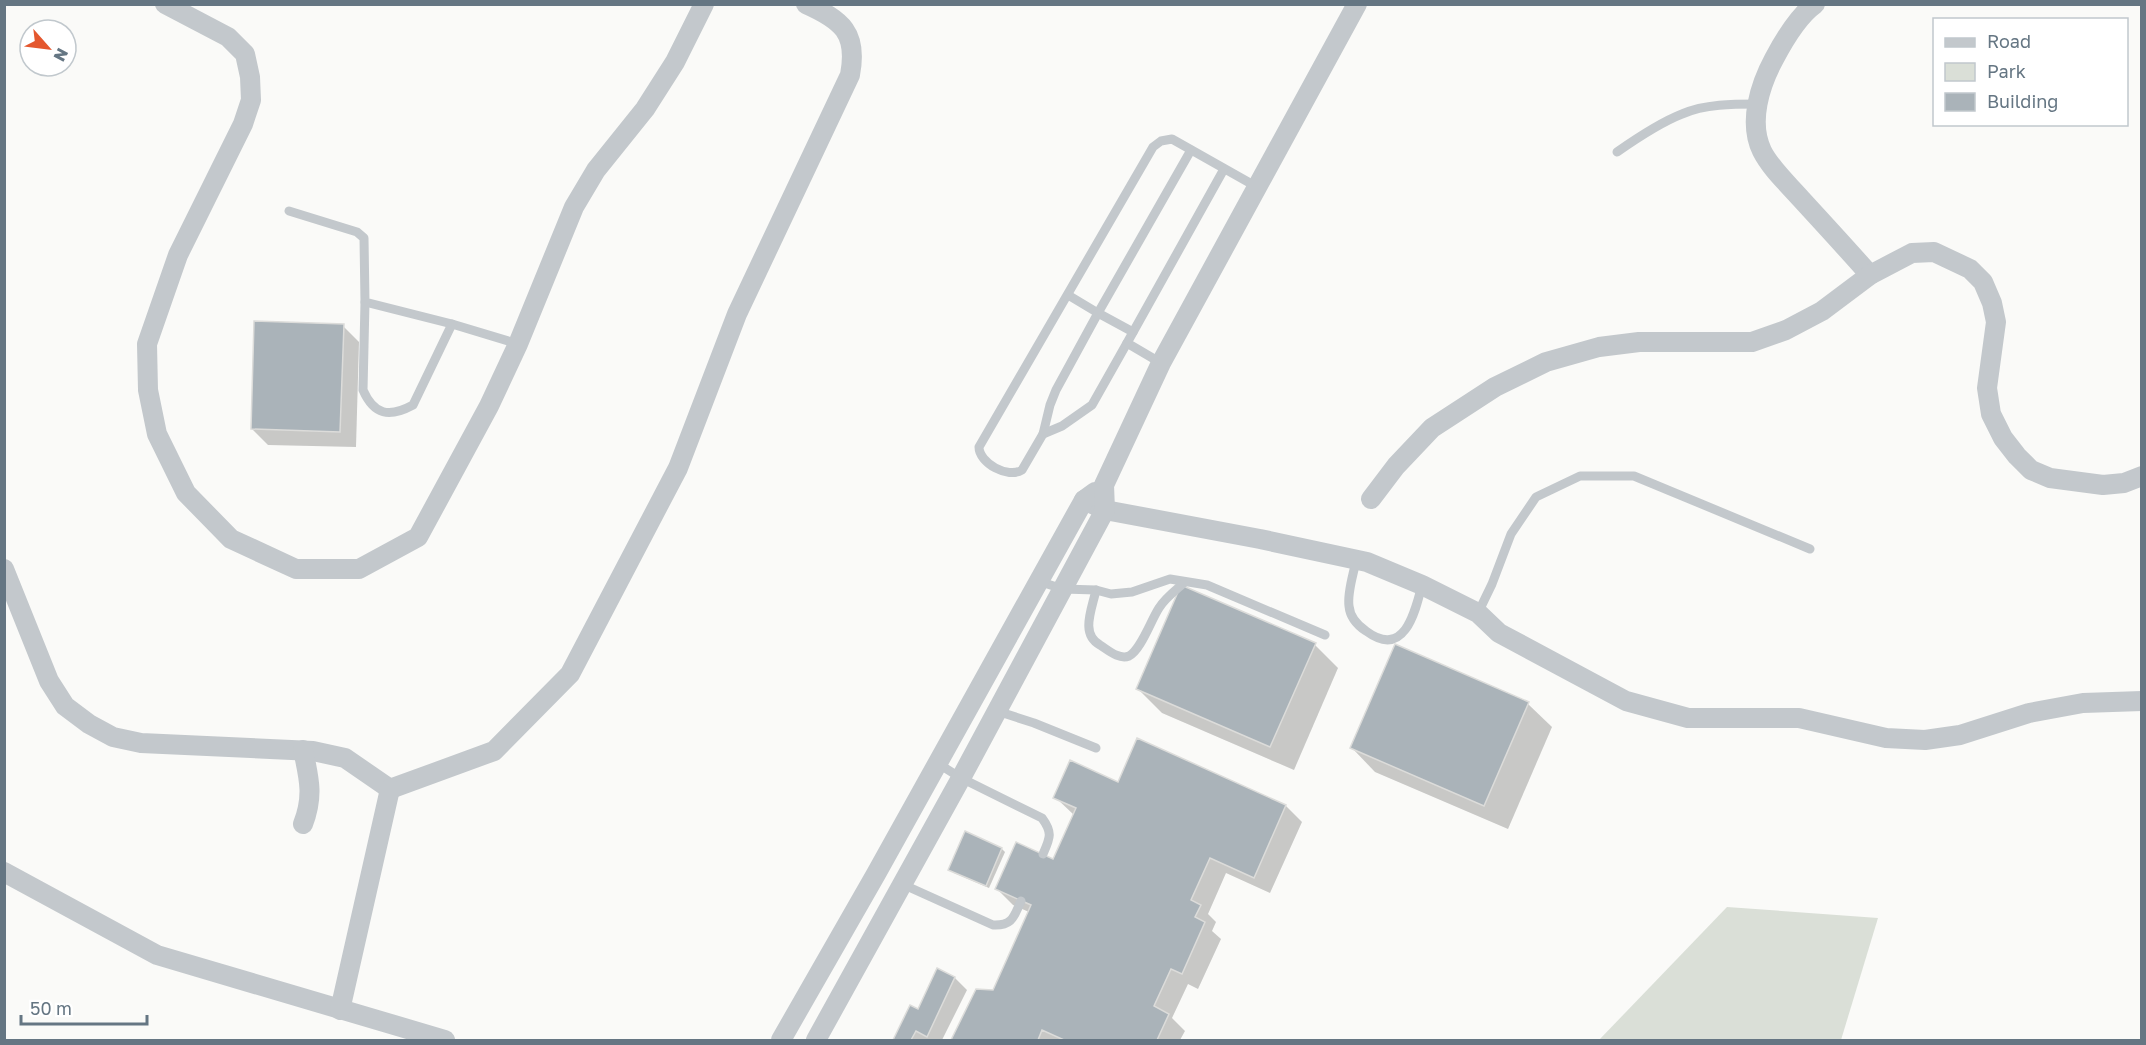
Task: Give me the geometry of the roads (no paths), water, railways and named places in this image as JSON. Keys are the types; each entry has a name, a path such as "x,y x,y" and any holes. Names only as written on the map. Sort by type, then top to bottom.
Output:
{"street":[{"path":"165,4 228,36 245,54 250,77 251,100 243,124 177,255 147,344 148,390 157,434 186,492 231,539 296,568 359,569 418,537 489,406 518,344 574,207 596,170 651,99 675,62 704,4"},
{"path":"390,789 494,751 570,674 678,468 737,314 850,75 853,59 850,41 843,26 830,15 806,4"},
{"path":"816,1041 1105,510 1104,485 1161,363 1357,4"},
{"path":"1808,6 1781,46 1764,78 1756,127 1761,150 1779,175 1870,275"},
{"path":"1371,499 1396,466 1432,428 1495,387 1546,362 1599,347 1639,342 1752,342 1786,330 1822,311 1870,275 1912,253 1934,252 1970,268 1983,282 1992,303 1996,322 1987,388 1991,414 2003,438 2017,456 2031,470 2050,478 2103,485 2124,483 2142,476"},
{"path":"781,1041 1084,500 1104,485"},
{"path":"1084,500 1105,510 1367,562 1422,585 1479,613 1499,633 1626,701 1688,718 1799,718 1887,738 1925,740 1960,735 2029,713 2083,703 2142,701"},
{"path":"4,569 49,681 65,706 89,724 113,737 141,743 303,750 345,758 390,789"},
{"path":"303,750 311,792 310,804 303,824"},
{"path":"340,1010 390,789"},
{"path":"4,872 157,955 445,1041"}],"lane":[{"path":"1617,152 1641,135 1683,113 1727,104 1758,104"},
{"path":"1191,150 1056,390 1043,434 1022,470 1016,474 1009,474 983,460 979,455 980,447 1153,147 1161,141 1172,139 1257,187"},
{"path":"1043,434 1062,426 1092,405 1224,169"},
{"path":"289,211 357,232 364,238 363,390 369,403 376,410 390,413 413,405 452,324"},
{"path":"1068,296 1133,332"},
{"path":"365,302 452,324 518,344"},
{"path":"1127,343 1161,363"},
{"path":"1479,613 1511,534 1536,497 1580,476 1634,476 1810,549"},
{"path":"1356,560 1348,604 1352,619 1376,639 1390,640 1400,635 1410,623 1422,585"},
{"path":"1038,581 1063,589 1096,590 1111,594 1132,592 1170,579 1207,585 1325,635"},
{"path":"1096,590 1088,631 1092,641 1119,656 1129,656 1137,649 1159,607 1185,582"},
{"path":"997,711 1096,748"},
{"path":"937,763 961,778 1042,818 1050,829 1050,840 1043,854"},
{"path":"903,884 993,925 1004,926 1013,919 1021,901"}]}
